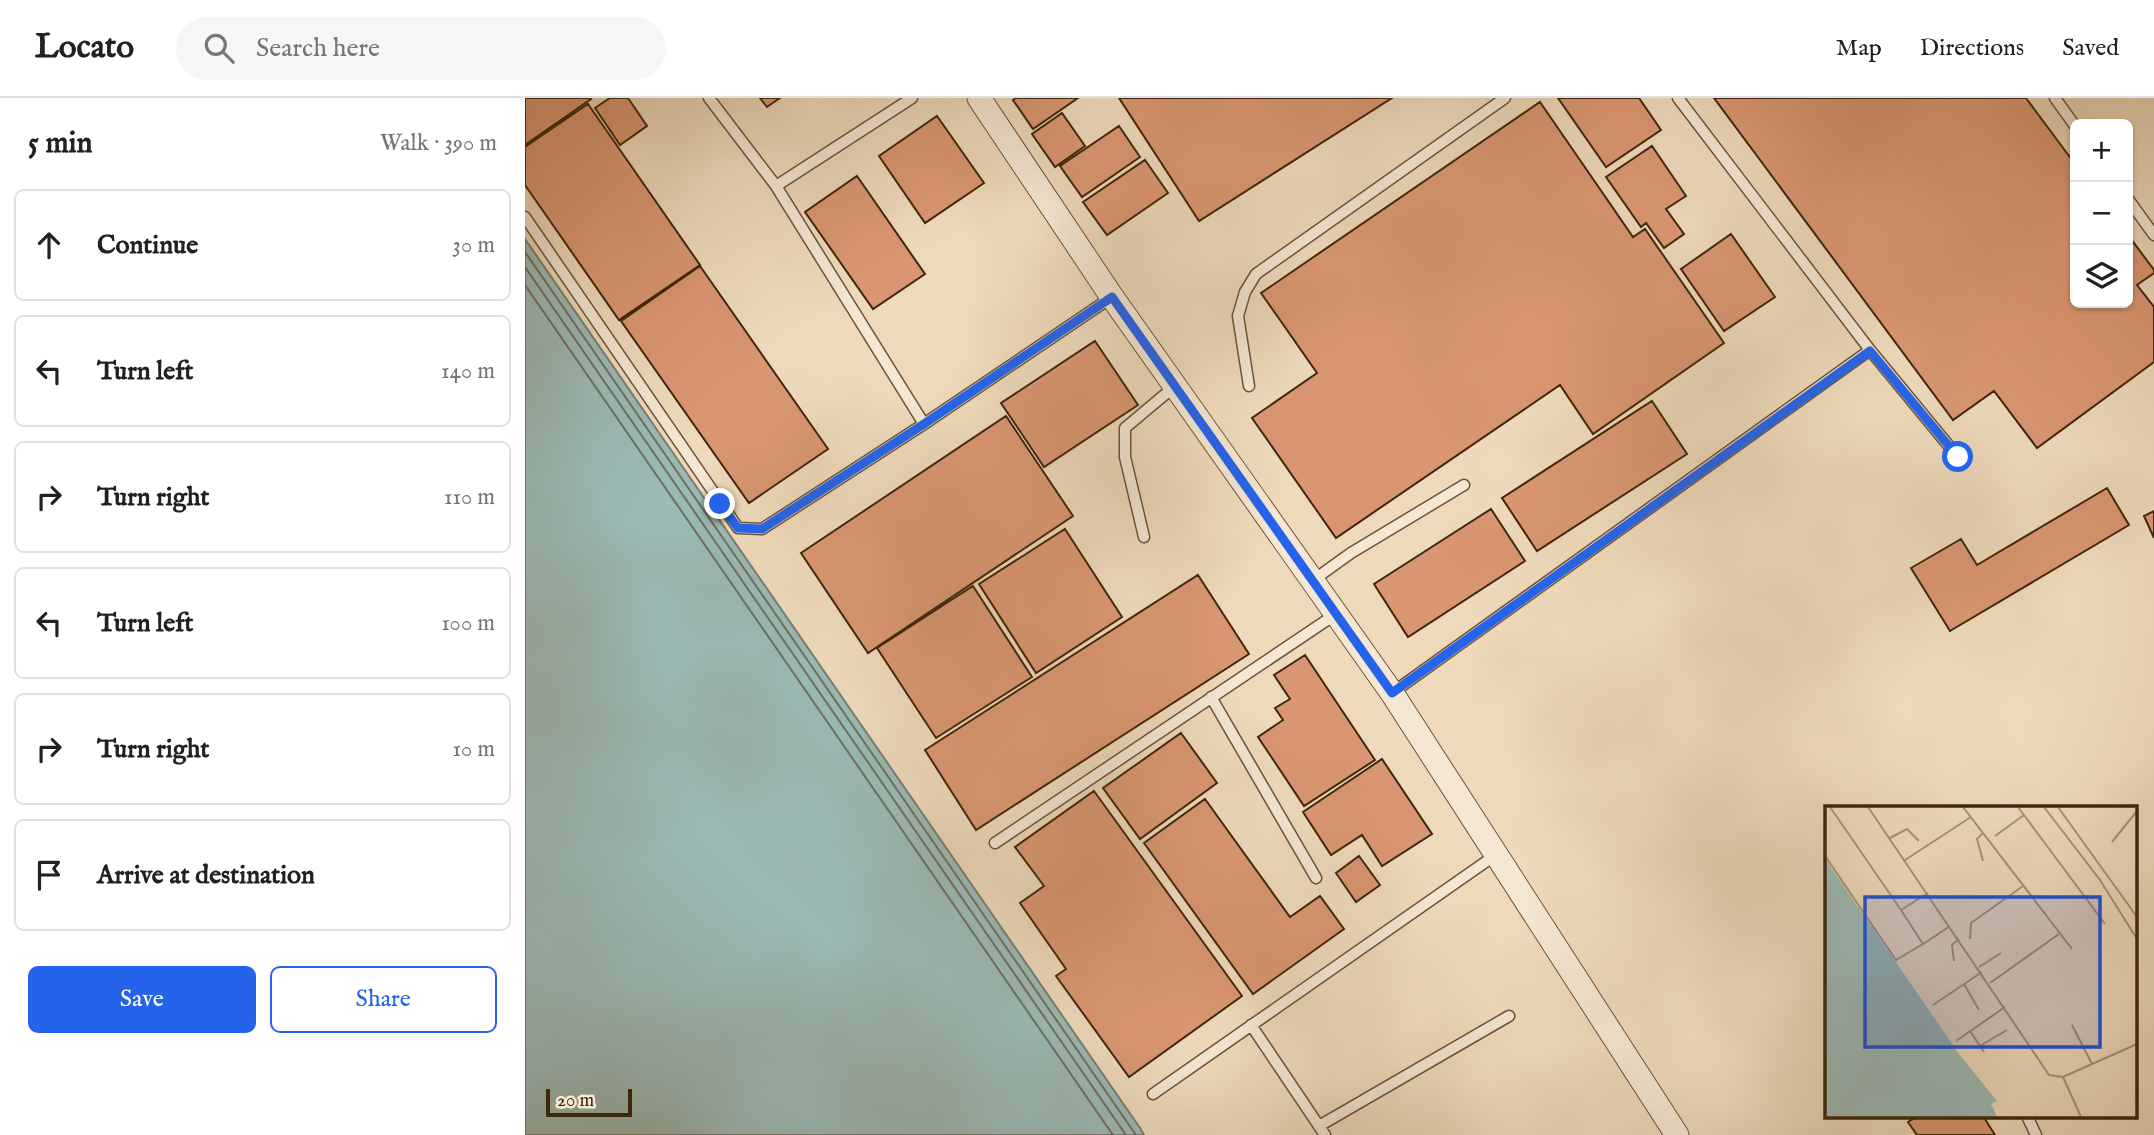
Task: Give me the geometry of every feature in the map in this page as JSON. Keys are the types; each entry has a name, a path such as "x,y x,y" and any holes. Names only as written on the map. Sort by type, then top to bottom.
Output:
{"street":[{"path":"979,98 1112,297 1392,693 1677,1135"}],"lane":[{"path":"709,98 776,186 924,424"},
{"path":"776,186 912,98"},
{"path":"1249,386 1238,316 1245,292 1256,274 1505,98"},
{"path":"1678,98 1870,351 1958,457"},
{"path":"2055,98 2070,119"},
{"path":"2133,205 2154,234"},
{"path":"525,217 738,528 762,529 1112,297"},
{"path":"1392,693 1870,351"},
{"path":"1144,537 1125,457 1125,428 1175,386"},
{"path":"1312,580 1351,553 1464,485"},
{"path":"995,843 1336,614"},
{"path":"1211,697 1315,878"},
{"path":"1153,1094 1497,853"},
{"path":"1251,1025 1322,1130 1509,1016"},
{"path":"2028,1118 2036,1135"}],"water":[{"path":"525,239 1140,1128 1144,1135 525,1135"}],"building":[{"path":"525,98 590,98 591,99 525,145"},
{"path":"610,98 628,98 647,126 620,145 595,108"},
{"path":"760,98 780,98 767,107"},
{"path":"1078,98 1033,129 1013,100"},
{"path":"1119,98 1392,98 1199,221"},
{"path":"1558,98 1639,98 1661,130 1606,167"},
{"path":"1714,98 2026,98 2070,157 2070,308 2133,308 2133,242 2154,270 2154,273 2137,285 2154,307 2154,362 2037,448 1994,391 1953,420"},
{"path":"1540,102 1633,237 1645,229 1724,343 1593,434 1560,385 1336,538 1252,418 1317,373 1261,293"},
{"path":"588,104 700,265 619,320 525,185 525,147"},
{"path":"1062,113 1085,146 1055,167 1032,134"},
{"path":"937,116 984,183 925,223 879,156"},
{"path":"1119,126 1140,157 1082,197 1060,166"},
{"path":"1652,146 1686,196 1666,209 1684,234 1664,248 1646,223 1641,227 1606,177"},
{"path":"1145,160 1168,193 1107,235 1083,202"},
{"path":"857,176 925,274 873,309 805,212"},
{"path":"1731,234 1775,297 1724,331 1681,269"},
{"path":"700,266 828,449 749,503 621,321"},
{"path":"1095,341 1138,405 1044,467 1001,403"},
{"path":"1652,401 1687,454 1537,551 1502,498"},
{"path":"1006,416 1073,516 868,653 801,553"},
{"path":"2107,488 2129,525 1950,631 1911,568 1961,539 1977,565"},
{"path":"1491,509 1525,561 1408,637 1374,584"},
{"path":"2154,511 2154,538 2144,516"},
{"path":"1065,529 1122,617 1036,673 979,584"},
{"path":"1198,575 1249,654 976,830 925,750"},
{"path":"973,586 1032,677 936,738 877,648"},
{"path":"1305,655 1375,760 1304,806 1258,737 1283,720 1275,708 1290,699 1274,675"},
{"path":"1181,733 1217,783 1140,839 1103,788"},
{"path":"1382,759 1432,834 1382,866 1362,835 1331,855 1303,812"},
{"path":"1094,791 1242,996 1129,1077 1056,976 1066,969 1020,903 1044,886 1015,847"},
{"path":"1205,799 1290,917 1320,896 1344,929 1253,994 1144,843"},
{"path":"1359,856 1380,885 1356,902 1336,873"},
{"path":"1915,1118 1984,1118 1995,1135 1917,1135 1908,1122"}],"route":[{"path":"720,504 738,528 762,529 1112,297 1392,693 1870,351 1958,457"}]}
